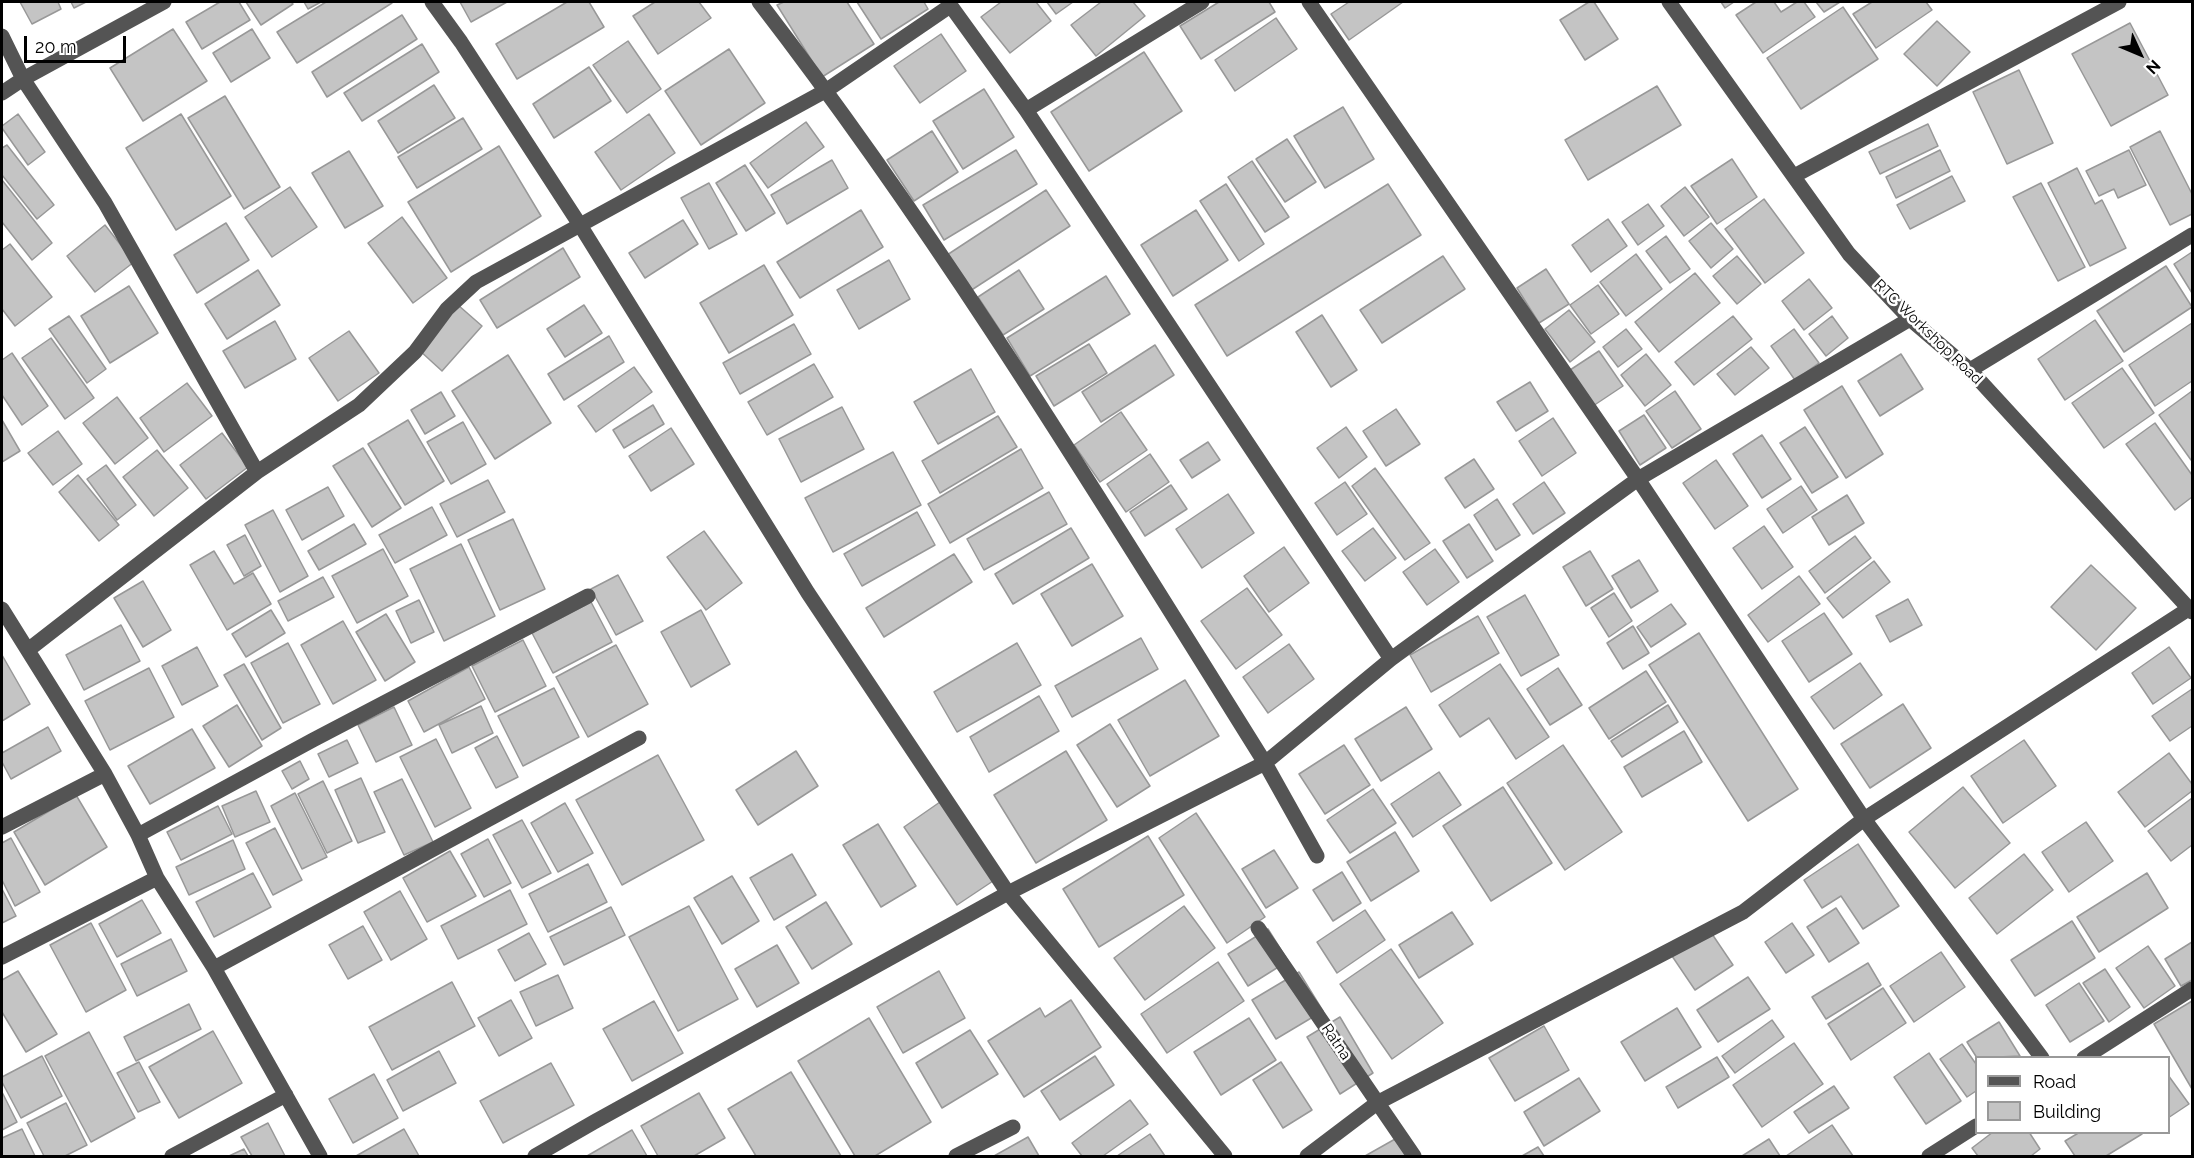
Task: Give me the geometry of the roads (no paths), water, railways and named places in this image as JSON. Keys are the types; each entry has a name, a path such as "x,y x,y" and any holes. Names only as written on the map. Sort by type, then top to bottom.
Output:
{"street":[{"path":"2,93 23,79 164,2"},
{"path":"432,2 580,225 808,593 1008,892 1225,1156"},
{"path":"759,2 827,90 1020,372 1265,763 1317,856"},
{"path":"1026,110 1202,2"},
{"path":"1309,2 1638,479 1864,819 2041,1056"},
{"name":"RTC Workshop Road","path":"1670,2 1849,254 1910,319 1970,370 2191,610"},
{"path":"1794,176 2119,2"},
{"path":"28,650 257,472 359,405 415,352 447,309 476,282 827,90 949,4 1026,110 1391,659"},
{"path":"2,36 23,79 105,203 257,472"},
{"path":"1970,370 2193,235"},
{"path":"535,1156 1008,892 1265,763 1391,659 1638,479 1910,319"},
{"path":"138,835 588,596"},
{"path":"2,609 105,774 138,835 157,878 214,968 320,1156"},
{"path":"1307,1156 1377,1103 1743,912 1864,819 2191,610"},
{"path":"214,968 639,738"},
{"path":"2,827 105,774"},
{"path":"2,957 157,878"},
{"name":"Ratna","path":"1258,928 1414,1156"},
{"path":"2087,1056 2193,990"},
{"path":"172,1156 286,1095"},
{"path":"956,1156 1013,1127"},
{"path":"1929,1156 1975,1127"}]}
